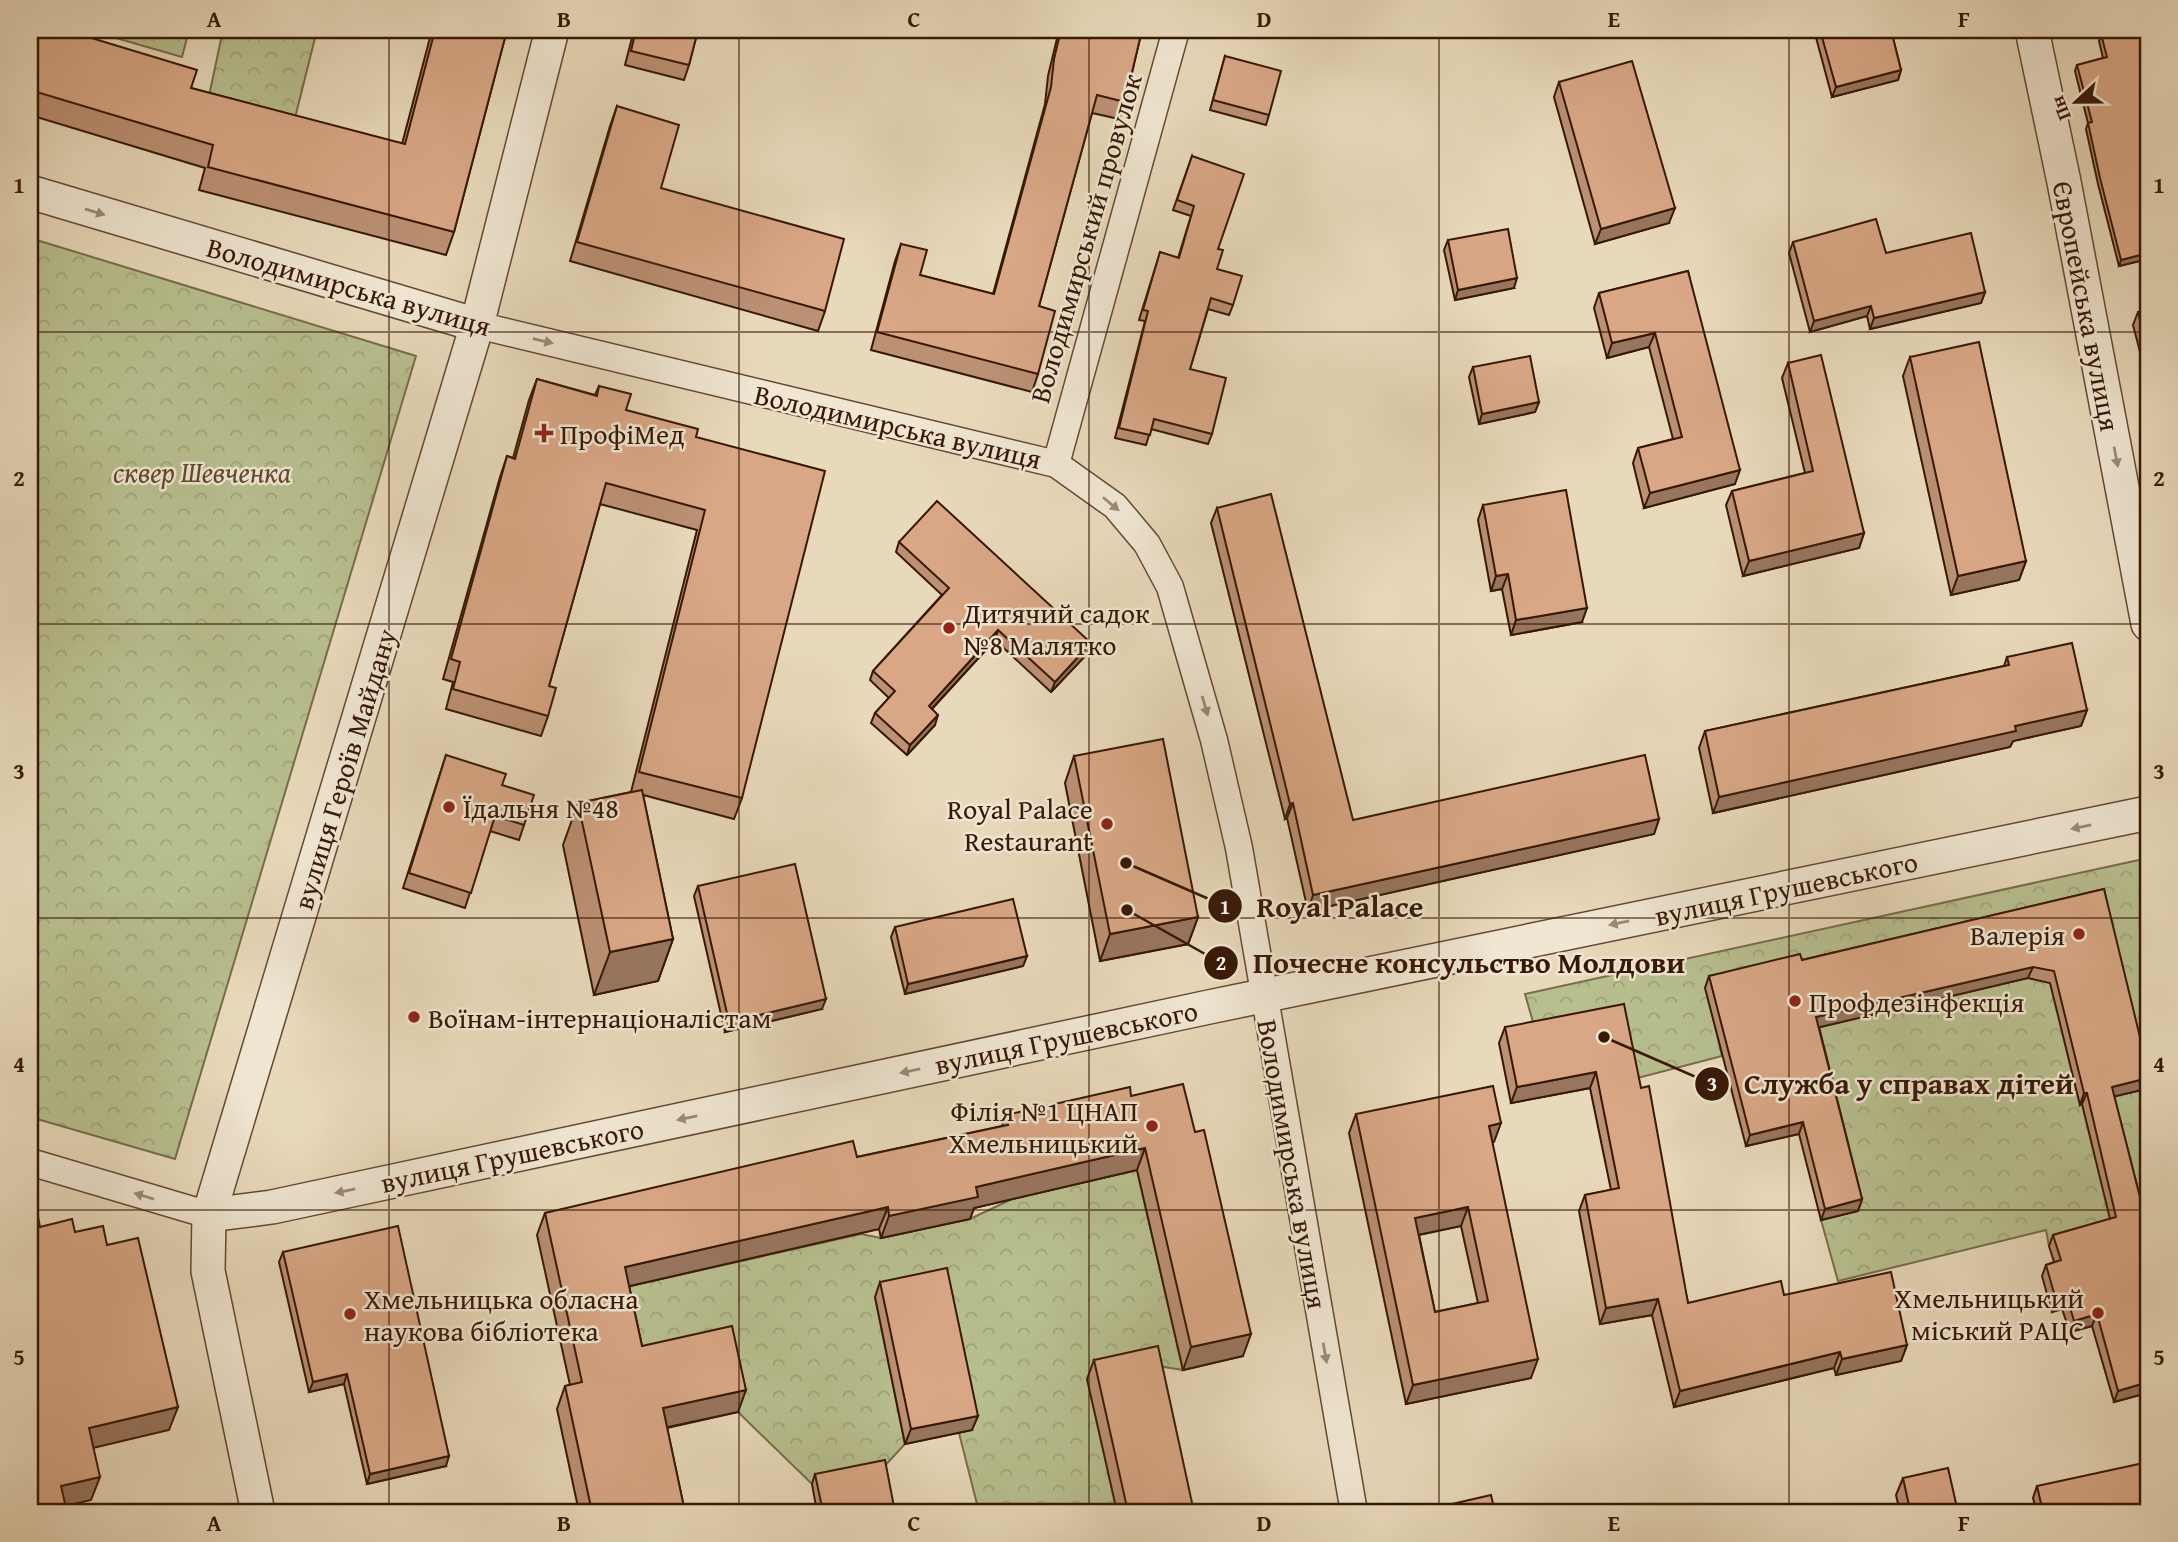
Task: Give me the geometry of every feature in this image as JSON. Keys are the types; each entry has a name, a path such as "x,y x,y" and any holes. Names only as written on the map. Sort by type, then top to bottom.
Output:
{"street":[{"name":"вулиця Героїв Майдану","path":"258,1512 208,1271 209,1215 477,325 552,30"},
{"name":"Володимирський провулок","path":"1056,464 1176,30"},
{"name":"Європейська вулиця","path":"2032,30 2064,182 2148,624"},
{"name":"Володимирська вулиця","path":"30,192 477,325 1056,464 1115,506 1147,544 1170,587 1214,740 1239,848 1354,1512"},
{"name":"вулиця Грушевського","path":"30,1162 209,1215 272,1207 1264,996 2148,813"}],"green space":[{"path":"88,30 189,30 182,57"},
{"path":"223,30 317,30 295,118 209,96"},
{"name":"сквер Шевченка","path":"30,238 416,356 175,1159 30,1117"},
{"path":"2148,858 2148,1218 2049,1246 2046,1230 1838,1281 1821,1220 1857,1211 1706,987 1722,1056 1630,1080 1537,1036 1525,994"},
{"path":"1137,1170 1183,1370 1151,1365 1117,1512 979,1512 959,1433 875,1297 905,1444 881,1470 812,1484 738,1412 724,1349 634,1368 617,1289 861,1234 881,1238 970,1219 1012,1199"}],"building":[{"path":"30,30 65,30 197,70 191,88 405,144 435,30 507,30 454,232 208,167 213,145 30,90"},
{"path":"636,30 698,30 689,65 631,51"},
{"path":"1061,30 1142,30 1125,102 1097,95 1039,306 1055,311 1038,374 877,332 901,244 927,250 920,275 994,294 1051,87"},
{"path":"1820,30 1891,30 1901,70 1836,87"},
{"path":"2120,30 2148,30 2148,253 2121,260 2100,178 2088,123 2092,122 2077,65 2107,57 2101,34"},
{"path":"1225,56 1281,71 1269,115 1213,100"},
{"path":"1632,61 1675,208 1601,229 1559,82"},
{"path":"617,106 679,125 661,188 844,239 825,311 577,242"},
{"path":"1192,156 1244,174 1218,249 1223,250 1217,269 1242,276 1233,305 1211,298 1190,369 1226,378 1212,434 1154,419 1150,435 1119,428 1148,311 1143,310 1160,252 1179,258 1194,206 1177,200"},
{"path":"1876,219 1886,253 1971,233 1985,292 1874,318 1871,306 1814,321 1793,242"},
{"path":"1508,229 1517,278 1458,290 1448,240"},
{"path":"1688,271 1740,470 1650,493 1638,448 1682,437 1655,333 1612,343 1599,293"},
{"path":"2148,310 2148,354 2138,312"},
{"path":"1979,342 2026,561 1958,576 1910,357"},
{"path":"1821,355 1864,533 1749,561 1732,491 1813,471 1788,363"},
{"path":"1530,356 1539,402 1482,414 1473,367"},
{"path":"537,379 597,396 599,386 631,394 626,410 698,429 696,437 825,471 742,798 639,772 705,510 606,483 549,686 556,688 548,716 453,689 460,662 451,659 507,456 515,459"},
{"path":"1566,490 1587,608 1516,620 1508,574 1496,576 1483,505"},
{"path":"1271,494 1353,820 1645,755 1659,819 1313,895 1293,803 1290,804 1217,508"},
{"path":"937,501 1091,643 1055,682 998,630 929,706 938,715 910,745 875,713 895,691 873,671 949,588 899,542"},
{"path":"2072,643 2087,710 2015,726 2016,731 1719,797 1705,731 2009,665 2007,657"},
{"path":"1163,739 1198,917 1110,934 1074,756"},
{"path":"446,755 506,774 502,785 534,795 524,825 495,816 471,893 409,873"},
{"path":"642,790 673,939 610,952 578,803"},
{"path":"795,864 826,999 729,1022 698,886"},
{"path":"2104,889 2148,1070 2148,1078 2112,1087 2143,1209 2148,1208 2148,1382 2118,1391 2097,1314 2074,1321 2067,1297 2056,1300 2046,1265 2061,1260 2053,1235 2116,1217 2087,1093 2084,1093 2054,971 2033,967 1816,1017 1862,1199 1825,1209 1803,1122 1750,1135 1709,976 1800,954 1802,960"},
{"path":"1013,899 1027,956 908,984 895,927"},
{"path":"1624,1004 1641,1088 1649,1086 1688,1303 1781,1281 1784,1295 1891,1272 1907,1345 1842,1359 1840,1352 1680,1391 1658,1299 1606,1308 1585,1195 1619,1188 1596,1072 1517,1087 1505,1027"},
{"path":"1183,1084 1195,1132 1204,1130 1251,1334 1191,1347 1145,1148 976,1187 978,1197 889,1216 888,1207 625,1267 642,1346 732,1326 746,1390 663,1408 685,1512 592,1512 565,1386 582,1382 545,1213 853,1141 857,1157 1008,1125 1006,1115 1130,1087 1131,1096"},
{"path":"1493,1086 1501,1123 1489,1126 1538,1359 1413,1385 1356,1114","holes":["1468,1207 1488,1301 1435,1312 1415,1218"]},
{"path":"37,1212 40,1227 72,1219 75,1232 103,1226 107,1245 138,1238 178,1407 89,1428 100,1477 61,1486 67,1512 30,1512 30,1213"},
{"path":"398,1226 449,1456 370,1474 347,1374 313,1382 283,1252"},
{"path":"947,1268 978,1416 911,1429 880,1282"},
{"path":"1158,1346 1194,1512 1128,1512 1094,1360"},
{"path":"885,1460 895,1512 823,1512 815,1474"},
{"path":"2148,1462 2148,1512 2043,1512 2037,1486"},
{"path":"1948,1468 1958,1512 1902,1512 1910,1510 1903,1478"},
{"path":"1491,1495 1495,1512 1440,1512 1439,1507"},
{"path":"1765,1506 1766,1512 1735,1512"}],"place":[{"name":"ПрофіМед","path":"544,433"},
{"name":"Дитячий садок №8 Малятко","path":"949,628"},
{"name":"Їдальня №48","path":"449,807"},
{"name":"Royal Palace Restaurant","path":"1107,824"},
{"name":"Royal Palace","path":"1126,863"},
{"name":"Почесне консульство Молдови","path":"1127,910"},
{"name":"Валерія","path":"2079,934"},
{"name":"Профдезінфекція","path":"1795,1001"},
{"name":"Воїнам-інтернаціоналістам","path":"414,1017"},
{"name":"Служба у справах дітей","path":"1604,1037"},
{"name":"Філія №1 ЦНАП Хмельницький","path":"1152,1126"},
{"name":"Хмельницький міський РАЦС","path":"2098,1313"},
{"name":"Хмельницька обласна наукова бібліотека","path":"350,1314"}]}
